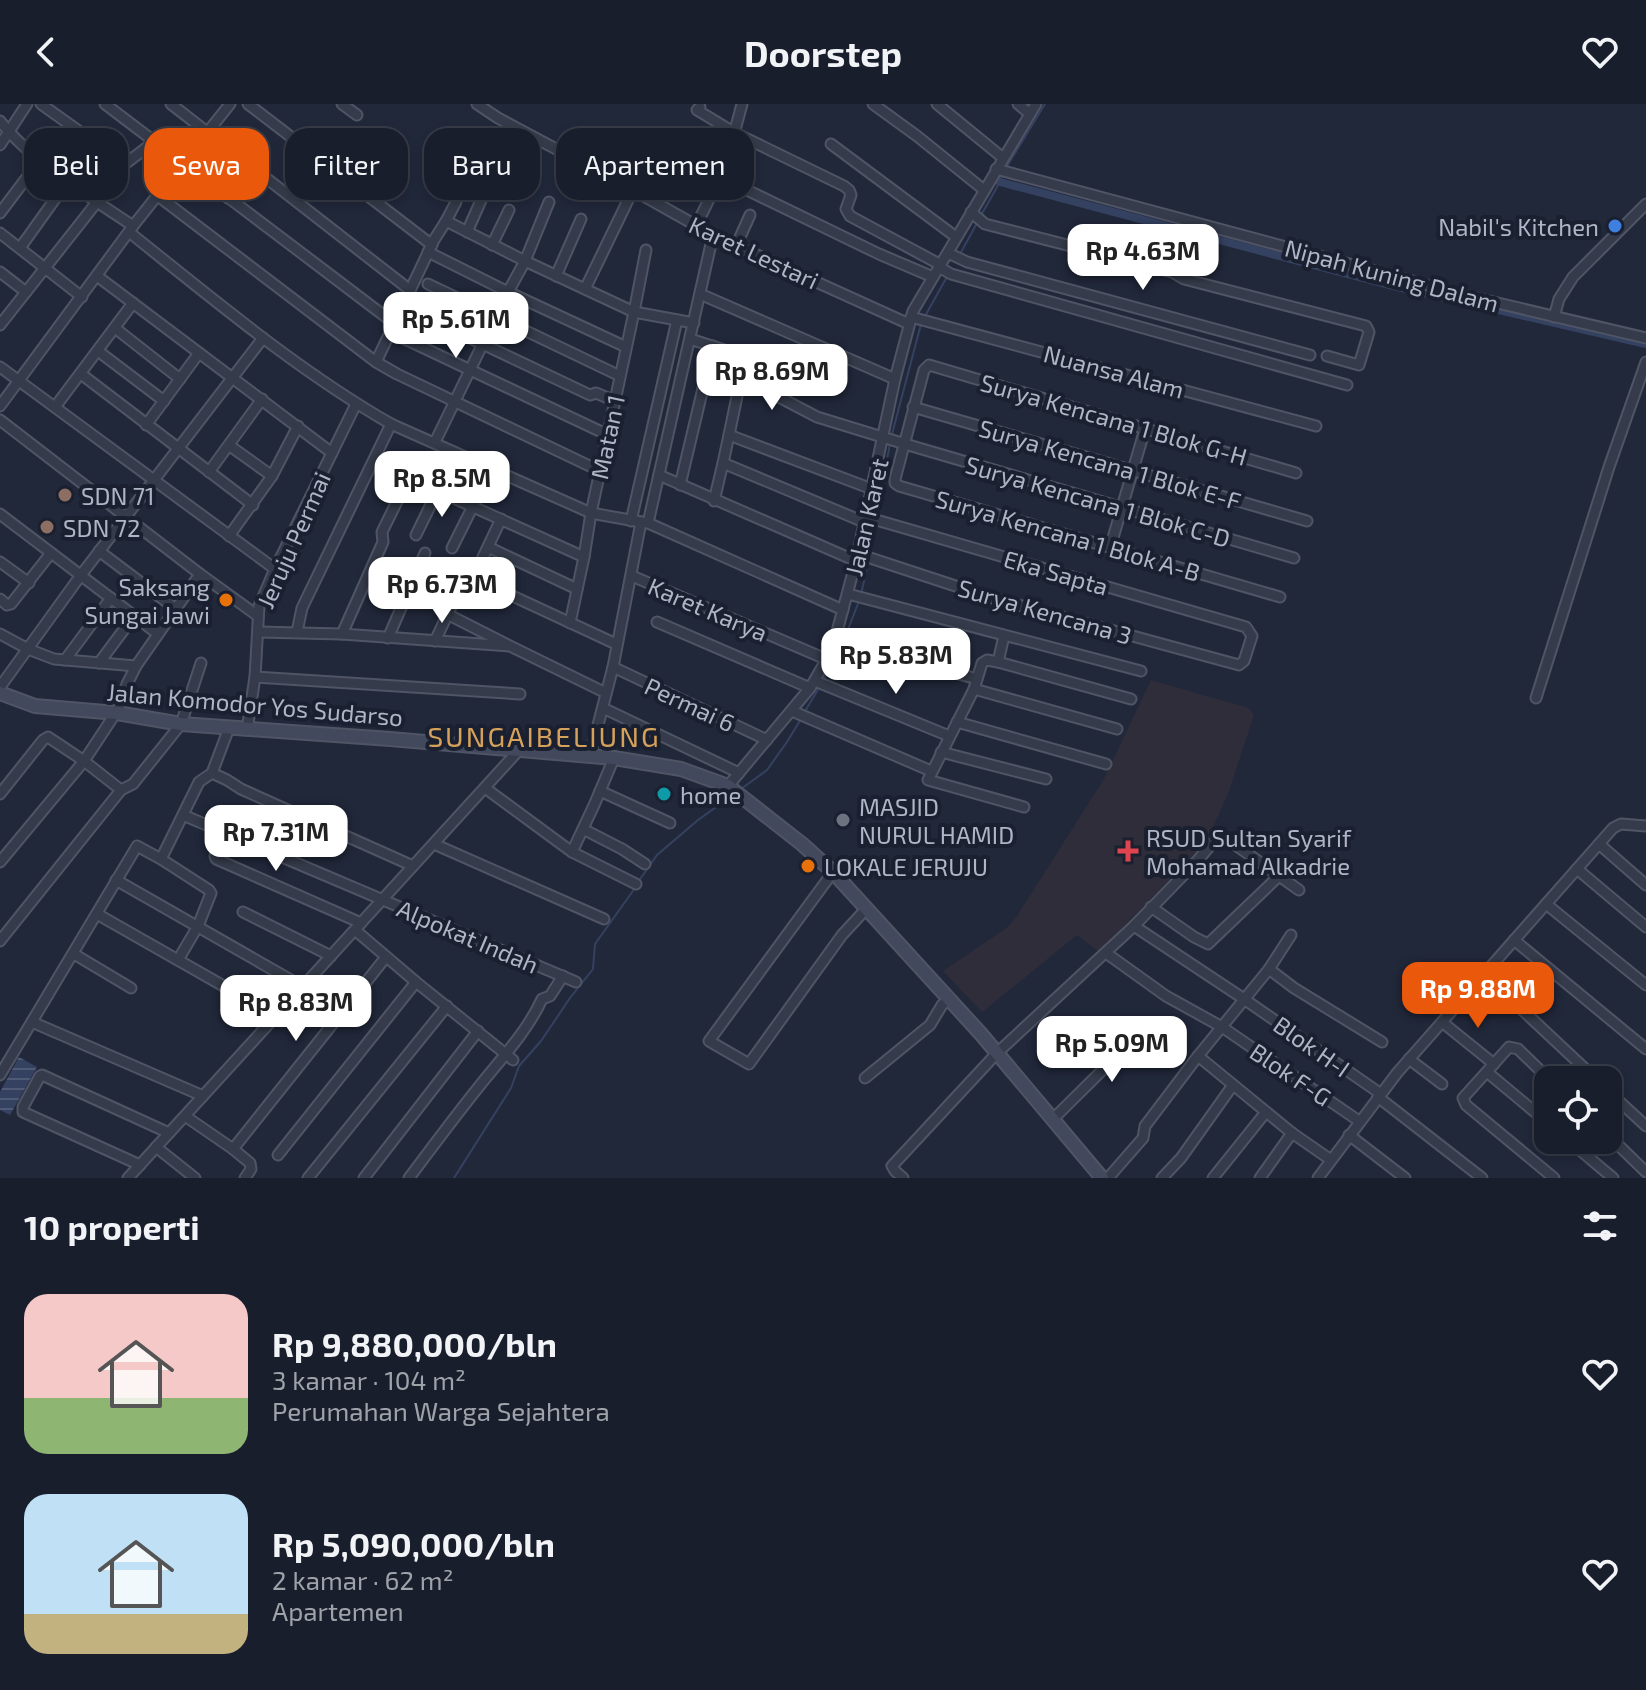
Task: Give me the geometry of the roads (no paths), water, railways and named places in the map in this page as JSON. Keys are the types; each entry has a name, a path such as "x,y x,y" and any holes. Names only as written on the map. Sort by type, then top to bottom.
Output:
{"street":[{"path":"0,145 5,128 27,104"},
{"path":"41,104 125,164 144,150"},
{"path":"105,104 144,134"},
{"path":"171,104 202,128"},
{"path":"210,128 230,104"},
{"path":"248,104 430,248 508,292 626,347"},
{"path":"342,104 357,115"},
{"name":"Karet Lestari","path":"477,104 556,149"},
{"path":"736,128 742,104"},
{"path":"873,104 984,190"},
{"path":"937,104 1003,158"},
{"path":"1018,104 1030,114"},
{"name":"Jalan Karet","path":"728,787 794,712 838,641 886,438 895,379 916,305 933,277 943,269 956,237 1036,104"},
{"path":"700,107 697,110 727,128"},
{"path":"5,128 24,145"},
{"path":"754,142 849,190 851,195 846,209 850,216 943,269 1347,385"},
{"path":"831,144 956,237"},
{"name":"Nipah Kuning Dalam","path":"998,170 1472,297 1646,338"},
{"path":"269,180 410,290"},
{"path":"0,213 24,181"},
{"path":"754,193 933,277"},
{"path":"20,248 54,200"},
{"path":"94,200 263,338 356,404 391,424 591,513 640,522 843,610"},
{"path":"0,406 155,200"},
{"path":"163,200 376,362 600,471"},
{"path":"231,200 392,328 470,370 608,435"},
{"path":"376,362 456,200"},
{"path":"467,232 481,200"},
{"path":"585,289 628,200"},
{"name":"Karet Lestari","path":"650,200 736,246 911,320"},
{"path":"696,226 709,200"},
{"path":"0,325 4,312 26,292 97,202"},
{"path":"435,442 525,261 549,202"},
{"path":"1554,317 1562,292 1573,277 1646,204"},
{"path":"492,245 509,210"},
{"path":"972,213 985,224 1366,326 1369,332 1359,365 1327,356"},
{"path":"736,246 750,215"},
{"path":"556,276 581,219"},
{"path":"446,221 634,312 694,323"},
{"path":"0,233 82,297"},
{"path":"640,522 659,475 713,235"},
{"name":"Matan 1","path":"570,623 646,250"},
{"path":"950,254 967,262 1310,355"},
{"path":"0,272 26,292"},
{"path":"97,276 332,453"},
{"path":"428,284 620,376"},
{"path":"700,294 895,379"},
{"path":"55,407 133,303"},
{"path":"419,314 590,395 596,393 615,401"},
{"path":"590,756 632,576 677,320"},
{"name":"Nuansa Alam","path":"911,320 931,322 1316,426"},
{"path":"115,328 180,379"},
{"path":"0,690 81,575 263,338"},
{"path":"690,339 760,361 807,385"},
{"path":"680,485 713,346"},
{"path":"98,351 164,401"},
{"path":"146,425 199,353"},
{"path":"714,501 744,363 742,357"},
{"path":"1536,698 1609,467 1646,362"},
{"name":"Surya Kencana 1 Blok G-H","path":"913,407 924,370 932,365 1296,473"},
{"path":"0,367 275,569"},
{"path":"81,374 253,505"},
{"name":"Surya Kencana 1 Blok C-D","path":"741,377 817,417 1294,558"},
{"path":"209,472 262,399"},
{"name":"Jeruju Permai","path":"247,730 255,677 259,606 356,404"},
{"path":"903,444 913,407"},
{"name":"Surya Kencana 1 Blok E-F","path":"913,407 1307,521"},
{"path":"0,420 258,616"},
{"path":"297,632 302,608 391,424"},
{"path":"229,536 272,476 298,426"},
{"path":"1110,548 1145,429"},
{"path":"729,435 872,489"},
{"name":"Surya Kencana 1 Blok A-B","path":"903,444 895,479 899,486 1280,597"},
{"path":"230,446 272,476"},
{"path":"374,462 584,557"},
{"name":"Eka Sapta","path":"723,463 866,519 1246,627"},
{"path":"452,548 492,468"},
{"name":"Surya Kencana 3","path":"659,475 714,501 859,557 989,597 1239,665 1244,661 1252,636 1246,627"},
{"path":"342,634 383,542 382,532 409,477"},
{"path":"416,535 438,490"},
{"path":"0,514 158,634"},
{"path":"475,574 501,519"},
{"path":"488,547 577,589"},
{"path":"99,551 176,609"},
{"path":"0,599 10,605 51,553"},
{"path":"388,638 425,553"},
{"path":"0,562 29,583"},
{"path":"435,641 468,571 504,592 616,644"},
{"path":"0,862 84,761 116,714 136,666 200,574"},
{"name":"Karet Karya","path":"632,576 828,660"},
{"path":"850,595 1141,671"},
{"path":"65,660 111,598"},
{"path":"447,614 606,693"},
{"path":"99,663 134,616"},
{"path":"657,622 949,736"},
{"path":"259,632 342,634 510,646"},
{"path":"0,634 54,659 136,666"},
{"path":"998,662 1004,636"},
{"path":"838,641 1117,729"},
{"path":"1024,807 929,781 928,778 984,660 1131,699"},
{"path":"0,941 121,790 133,784 181,724 201,663"},
{"name":"Permai 6","path":"613,667 767,740"},
{"path":"255,677 520,694"},
{"name":"Jalan Komodor Yos Sudarso","path":"0,690 35,706 181,724 614,758 681,769 728,787 833,872 1105,1178"},
{"path":"603,708 739,773"},
{"path":"794,712 931,771"},
{"path":"957,722 1106,764"},
{"path":"161,859 199,782 212,773 229,728"},
{"path":"0,794 48,737 121,790"},
{"path":"128,1178 519,750"},
{"path":"941,752 1046,779"},
{"path":"572,852 614,758"},
{"path":"212,773 413,866"},
{"path":"485,788 572,852 636,884"},
{"path":"600,791 670,823"},
{"name":"Alpokat Indah","path":"183,815 576,982"},
{"path":"1318,1178 1409,1059 1616,825 1646,826"},
{"path":"583,829 645,864"},
{"path":"903,1178 892,1168 893,1165 997,1053 1134,926 1220,834 1299,890"},
{"path":"228,835 216,859 358,926 386,957 510,1056"},
{"path":"434,844 604,919"},
{"path":"1599,844 1646,885"},
{"path":"0,1075 137,846 209,890 210,896 198,926 178,960"},
{"path":"1577,869 1646,927"},
{"path":"833,872 709,1041 749,1064 842,935 867,908"},
{"path":"1151,907 1208,944 1280,875"},
{"path":"116,880 303,987"},
{"path":"1546,904 1646,985"},
{"path":"243,912 331,956"},
{"path":"97,914 260,1010"},
{"name":"Blok H-I","path":"1134,926 1244,999 1379,1096 1482,1178"},
{"path":"1105,1178 1143,1138 1145,1126 1269,969 1291,935"},
{"path":"1514,940 1646,1049"},
{"name":"Blok F-G","path":"1106,953 1166,996 1222,1027 1359,1121"},
{"path":"74,954 131,988"},
{"path":"233,1149 386,957"},
{"path":"1269,969 1382,1042"},
{"path":"1484,974 1582,1066"},
{"path":"409,1178 510,1056 542,999 550,996 563,976"},
{"path":"278,1155 416,982"},
{"path":"865,1078 930,1025 949,999"},
{"path":"308,1178 447,1006"},
{"path":"32,1022 203,1096"},
{"path":"1442,1022 1534,1110"},
{"path":"1052,1120 1148,1025"},
{"path":"364,1178 478,1031"},
{"path":"1536,1066 1518,1049 1509,1047 1463,1098 1466,1105 1554,1178"},
{"path":"1198,1056 1292,1133 1331,1160"},
{"path":"1409,1059 1442,1084"},
{"path":"140,1165 23,1112 38,1078 42,1075 169,1133"},
{"path":"1162,1178 1181,1158 1233,1085"},
{"path":"1622,1104 1646,1126"},
{"path":"1213,1178 1266,1112"},
{"path":"185,1116 233,1149 251,1166 245,1178"},
{"path":"1260,1178 1292,1133"},
{"path":"1349,1135 1405,1178"},
{"path":"156,1147 195,1178"},
{"path":"1622,1149 1646,1172"},
{"path":"1585,1154 1613,1178"}],"water":[{"path":"19,1057 37,1067 10,1115 0,1110 0,1092"}],"waterway":[{"path":"1006,168 1045,104"},
{"path":"980,217 1003,173"},
{"path":"1000,182 1389,285 1646,344"},
{"path":"959,256 977,223"},
{"path":"924,318 948,275"},
{"path":"891,438 921,324"},
{"path":"876,516 890,444"},
{"path":"869,556 875,523"},
{"path":"861,595 868,562"},
{"path":"844,640 859,601"},
{"path":"824,679 842,646"},
{"path":"804,713 819,688"},
{"path":"741,789 767,770 801,719"},
{"path":"638,882 657,855 733,795"},
{"path":"454,1178 511,1088 519,1066 593,969 595,944 635,888"}],"place":[{"name":"Nabil's Kitchen","path":"1615,226"},
{"name":"SDN 71","path":"65,495"},
{"name":"SDN 72","path":"47,527"},
{"name":"Saksang Sungai Jawi","path":"226,600"},
{"name":"home","path":"664,794"},
{"name":"MASJID NURUL HAMID","path":"843,820"},
{"name":"RSUD Sultan Syarif Mohamad Alkadrie","path":"1128,851"},
{"name":"LOKALE JERUJU","path":"808,866"}],"district":[{"name":"SUNGAIBELIUNG","path":"544,736"}]}
